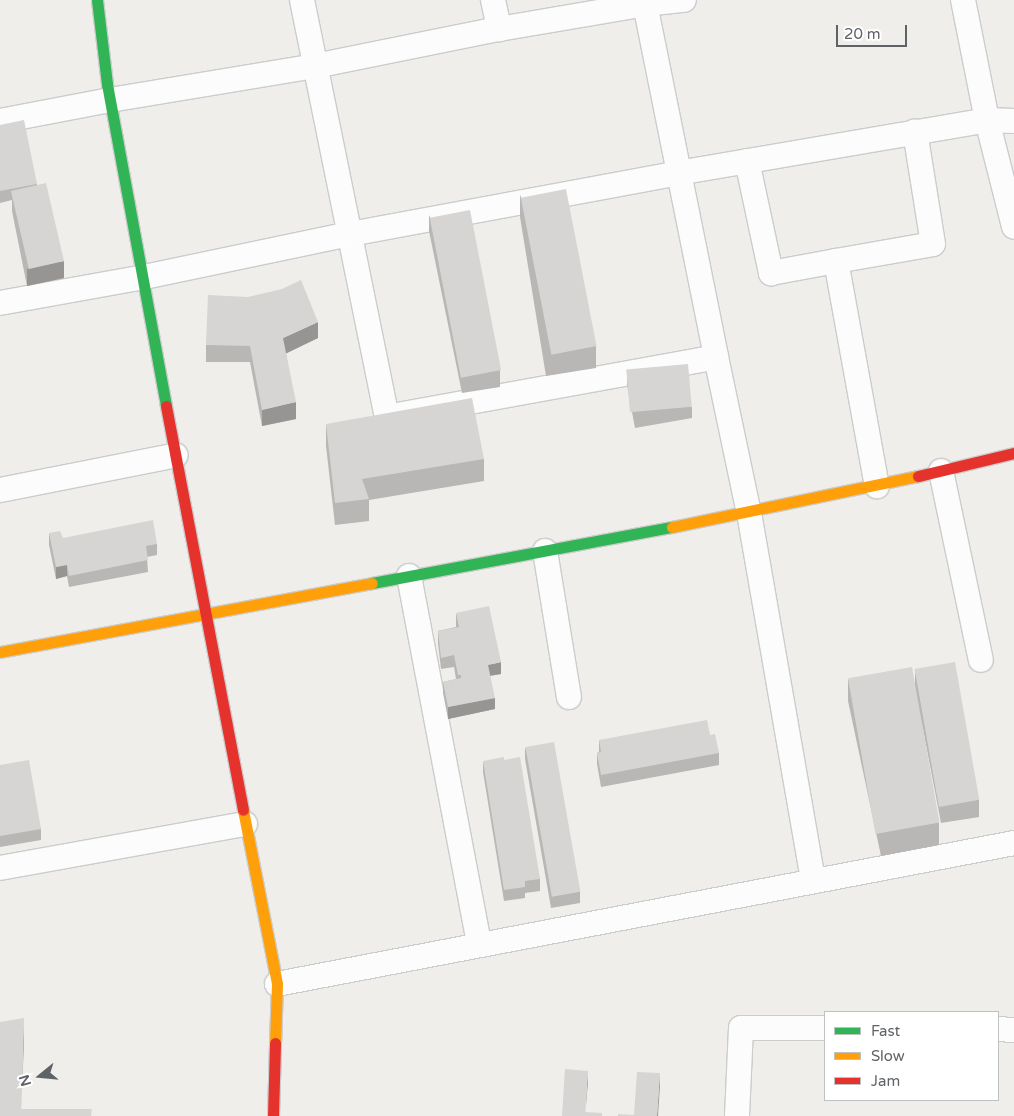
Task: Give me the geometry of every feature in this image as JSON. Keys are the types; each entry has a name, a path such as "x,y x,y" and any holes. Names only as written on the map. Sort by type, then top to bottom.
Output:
{"street":[{"path":"97,0 110,100 205,614 277,984 273,1116"},
{"path":"302,0 388,418 716,357"},
{"path":"493,0 499,29"},
{"path":"0,121 110,100 315,66 499,29 645,4 684,0"},
{"path":"964,0 987,120 1014,227"},
{"path":"645,4 749,513 813,880"},
{"path":"0,303 144,277 350,234 678,173 915,131 987,120 1014,121"},
{"path":"748,161 771,273 934,244 915,131"},
{"path":"836,261 877,486"},
{"path":"0,652 749,513 877,486 1014,453"},
{"path":"0,490 176,455"},
{"path":"942,471 981,660"},
{"path":"545,551 570,698"},
{"path":"409,576 479,944"},
{"path":"0,868 245,824"},
{"path":"277,984 1014,843"},
{"path":"737,1116 741,1028 824,1028"},
{"path":"999,1029 1014,1030"}],"building":[{"path":"24,120 37,184 0,191 0,125"},
{"path":"46,183 64,261 29,269 11,191"},
{"path":"566,189 597,346 551,355 521,198"},
{"path":"470,210 501,370 461,378 430,218"},
{"path":"301,280 318,322 283,338 296,402 262,410 250,346 206,345 208,295 248,297 282,289"},
{"path":"688,364 692,407 630,412 626,369"},
{"path":"472,398 484,459 362,479 369,499 335,503 326,424"},
{"path":"153,520 157,544 146,546 148,560 69,576 67,565 56,567 49,533 60,531 63,538"},
{"path":"489,606 501,662 488,665 495,698 448,707 443,682 461,678 461,675 458,675 454,655 441,658 438,631 459,627 456,613"},
{"path":"955,662 979,800 939,807 915,669"},
{"path":"912,667 939,823 875,834 848,678"},
{"path":"707,720 710,735 715,734 719,753 601,775 597,753 601,752 599,740"},
{"path":"554,742 580,892 552,897 525,747"},
{"path":"504,757 504,760 520,757 540,879 525,881 525,887 504,890 483,761"},
{"path":"29,760 41,829 0,836 0,765"},
{"path":"24,1018 21,1109 92,1109 91,1116 0,1116 0,1022"},
{"path":"565,1069 588,1071 585,1112 602,1113 602,1116 562,1116"},
{"path":"637,1072 660,1073 657,1116 618,1116 618,1114 634,1115"}],"traffic: fast":[{"path":"97,0 107,84 166,406"},
{"path":"372,583 672,527"}],"traffic: slow":[{"path":"672,527 918,476"},
{"path":"0,652 372,583"},
{"path":"243,810 277,984 275,1043"}],"traffic: jam":[{"path":"166,406 243,810"},
{"path":"918,476 1014,453"},
{"path":"273,1116 275,1043"}]}
